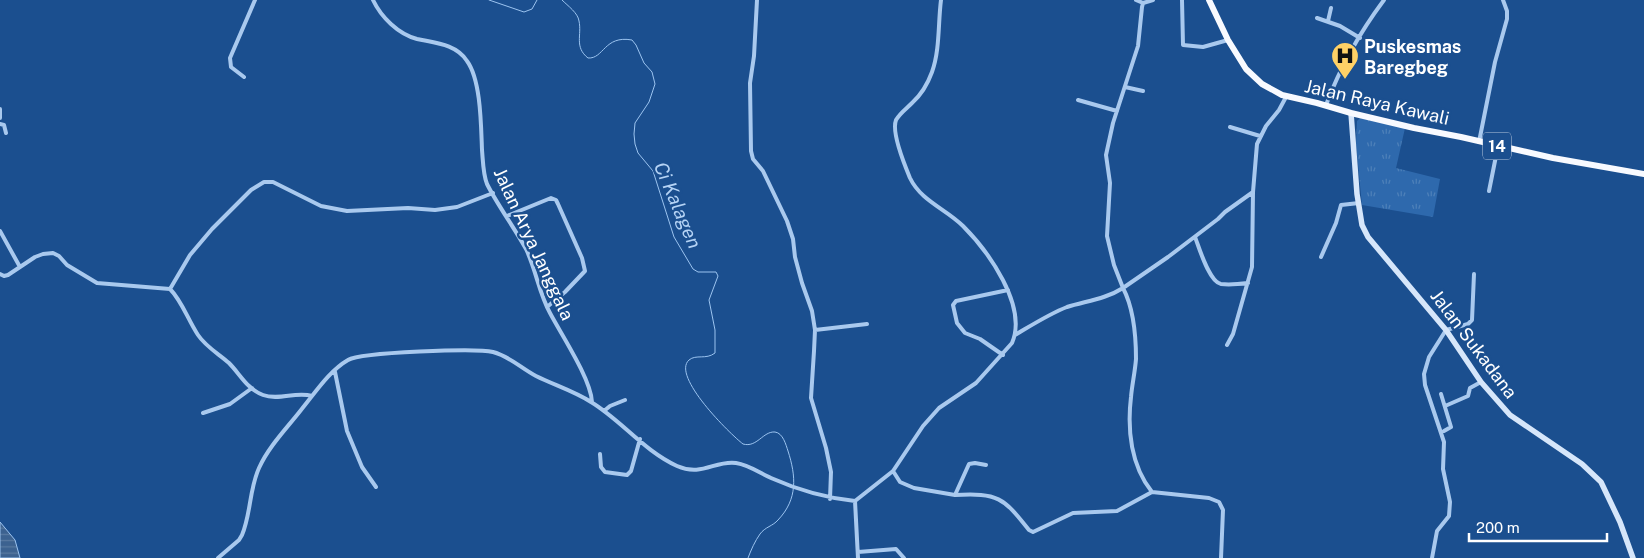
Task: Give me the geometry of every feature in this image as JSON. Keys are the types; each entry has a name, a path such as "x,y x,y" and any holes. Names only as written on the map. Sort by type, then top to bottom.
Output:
{"highway":[{"name":"Jalan Raya Kawali","path":"1209,0 1228,40 1246,69 1272,91 1286,97 1326,105 1351,114 1479,142 1644,174"}],"main road":[{"name":"Jalan Sukadana","path":"1351,114 1359,203 1362,224 1368,237 1446,330 1481,382 1510,415 1582,464 1601,482 1620,522 1632,558"}],"street":[{"path":"244,77 231,67 230,58 255,0"},
{"name":"Jalan Arya Janggala","path":"372,0 386,21 393,26 415,39 446,45 458,51 469,63 477,87 486,182 534,266 547,308 584,376 590,390 592,402"},
{"path":"757,0 754,56 750,83 751,151 753,159 763,171 790,229 802,283 812,311 815,330 811,398 831,472 830,499"},
{"path":"218,558 242,535 254,482 268,452 320,386 335,372 352,358 378,353 480,350 493,352 535,375 592,402 668,461 682,468 698,470 734,462 830,499 855,501 893,471 923,426 939,408 976,384 1003,355 1016,335 1015,320 1008,290 1000,274 985,252 963,226 916,188 902,156 895,132 896,120 926,86 932,70 941,0"},
{"path":"1136,0 1144,4 1154,0"},
{"path":"1182,0 1183,45 1203,47 1228,40"},
{"path":"1326,105 1340,73 1384,0"},
{"path":"1479,142 1495,62 1507,19 1507,11 1502,0"},
{"path":"1144,4 1138,46 1117,111 1106,155 1110,190 1107,230 1108,244 1114,265 1132,316 1136,360 1129,434 1134,457 1145,482 1152,492"},
{"path":"1328,21 1331,8"},
{"path":"1317,18 1340,26 1360,38"},
{"path":"1125,87 1143,91"},
{"path":"1228,345 1233,334 1252,267 1255,159 1260,136 1286,97"},
{"path":"1078,100 1117,111"},
{"path":"0,109 0,118"},
{"path":"0,124 4,125 6,133"},
{"path":"1230,127 1260,136"},
{"path":"1489,190 1498,146"},
{"path":"170,289 190,255 212,229 251,190 264,182 274,182 320,206 346,211 408,208 435,210 457,207 493,193"},
{"path":"1016,335 1050,315 1112,294 1123,288 1195,237 1253,192"},
{"path":"507,216 551,198 556,200 582,258 585,271 547,308"},
{"path":"1321,257 1336,223 1341,205 1359,203"},
{"path":"0,231 20,267"},
{"path":"1195,237 1208,270 1216,282 1221,284 1248,284"},
{"path":"0,274 8,275 39,256 53,253 59,256 67,265 97,282 170,289 184,309 197,334 252,388 263,395 269,396 303,394 312,396"},
{"path":"1432,558 1437,531 1449,516 1450,502 1443,469 1444,442 1424,374 1429,357 1446,330 1468,324 1472,320 1474,274"},
{"path":"1003,355 980,340 965,334 957,323 953,305 956,301 1008,290"},
{"path":"815,330 867,324"},
{"path":"335,372 348,431 362,466 376,486"},
{"path":"1445,406 1468,396 1470,388 1481,382"},
{"path":"204,413 230,404 252,388"},
{"path":"1441,394 1451,427 1444,431"},
{"path":"604,411 610,406 625,400"},
{"path":"600,454 601,467 605,472 627,475 631,471 640,439"},
{"path":"955,495 969,464 975,462 986,465"},
{"path":"893,471 900,482 914,488 955,495 982,494 997,499 1010,508 1029,530 1033,532 1073,513 1116,511 1152,492 1209,498 1219,502 1223,510 1221,558"},
{"path":"855,501 858,558"},
{"path":"858,552 896,549 904,558"}],"green space":[{"path":"1360,118 1405,128 1396,168 1440,179 1433,217 1362,205 1356,144 1357,121"}],"shaded area":[{"path":"0,522 15,540 20,558 0,558"}],"waterway":[{"name":"Ci Kalagen","path":"489,0 524,12 532,9 537,0"},
{"name":"Ci Kalagen","path":"562,0 577,15 580,26 579,41 581,50 588,58 598,55 616,41 623,39 632,40 644,63 652,72 655,84 649,102 635,123 635,144 638,153 653,171 674,237 693,269 698,272 716,272 718,276 709,300 715,330 715,353 689,360 686,368 688,378 704,404 743,444 752,444 767,434 775,432 782,437 791,460 794,487 789,504 778,520 760,534 748,558"}],"place":[{"name":"Puskesmas Baregbeg","path":"1345,80"}]}
